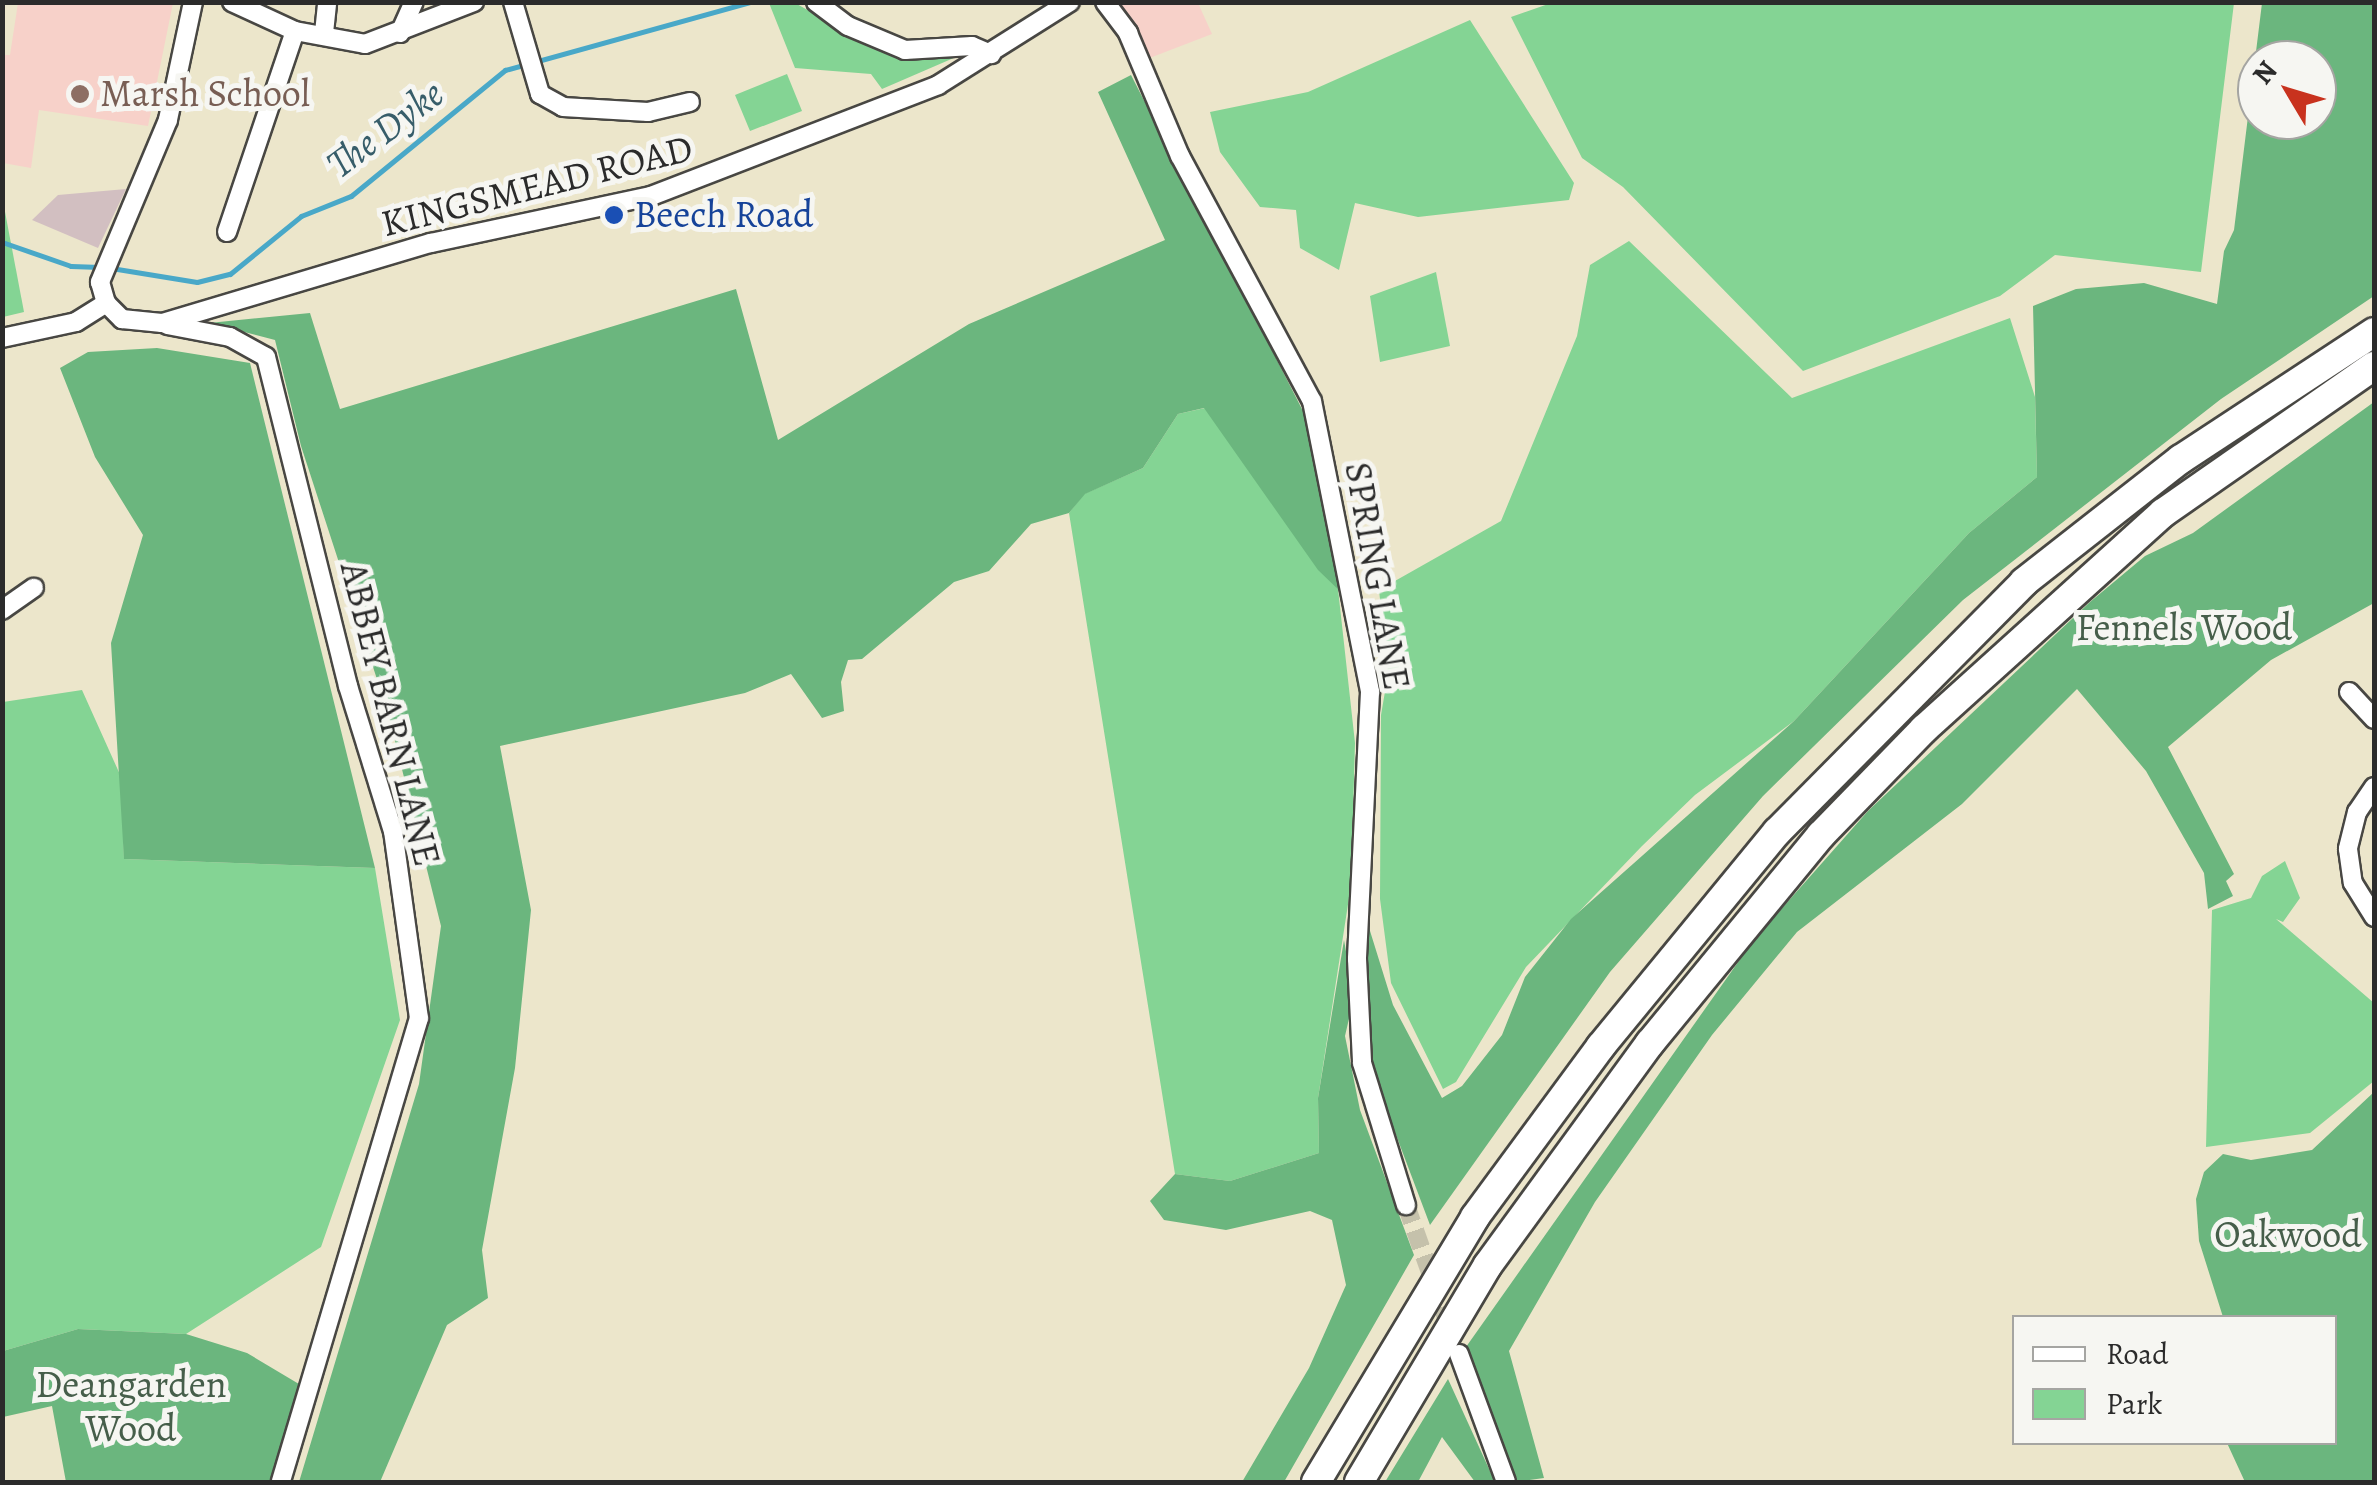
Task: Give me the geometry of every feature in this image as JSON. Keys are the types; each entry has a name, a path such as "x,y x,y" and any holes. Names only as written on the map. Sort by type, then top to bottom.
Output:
{"highway":[{"path":"1316,1482 1475,1218 1602,1046 1777,832 2024,582 2181,459 2374,332"},
{"path":"1359,1482 1488,1264 1650,1043 1820,835 1924,729 2135,536 2253,446 2374,366"}],"street":[{"path":"162,324 122,319 106,303 100,282 107,253 136,206 168,120 192,2"},
{"path":"232,2 295,31 324,33 365,44 474,2"},
{"path":"324,33 327,2"},
{"path":"400,33 414,2"},
{"path":"513,2 540,94 563,107 648,112 690,102"},
{"path":"816,2 848,26 905,50 972,46 991,54"},
{"name":"KINGSMEAD ROAD","path":"162,324 431,243 652,196 938,85 1070,2"},
{"name":"SPRING LANE","path":"1106,2 1128,34 1180,156 1312,401 1370,692 1358,960 1362,1063 1406,1205"},
{"path":"227,232 295,31"},
{"path":"2,338 76,322 106,303"},
{"name":"ABBEY BARN LANE","path":"162,324 230,337 266,357 348,686 393,830 419,1018 282,1482"},
{"path":"3,619 34,588"},
{"path":"2349,692 2374,719"},
{"path":"2374,787 2357,812 2348,849 2353,884 2374,917"},
{"path":"1459,1354 1506,1482"}],"shaded area":[{"name":"Marsh School","path":"18,3 173,3 148,126 39,110 31,168 3,163 3,55 10,55"},
{"path":"1117,3 1198,3 1212,34 1147,59"},
{"path":"126,189 98,248 32,220 58,195"}],"green space":[{"path":"1554,2 2234,3 2201,272 2055,255 2000,296 1803,371 1623,187 1582,158 1511,17"},
{"path":"769,3 795,3 863,41 956,57 882,89 871,74 795,68"},
{"name":"Fennels Wood","path":"2262,3 2374,3 2374,296 2221,399 1963,600 1763,796 1610,972 1430,1225 1373,1074 1362,966 1366,918 1393,1005 1442,1098 1462,1086 1502,1035 1525,977 1571,919 1794,721 1969,533 2037,477 2033,306 2076,289 2144,283 2217,304 2224,251 2234,230 2245,140 2337,140 2337,40 2257,40"},
{"path":"1470,20 1574,183 1569,200 1418,217 1355,203 1339,270 1300,248 1296,210 1260,207 1220,152 1210,112 1308,92"},
{"path":"787,74 802,111 750,131 735,95"},
{"path":"1131,75 1305,415 1345,596 1318,570 1204,408 1178,414 1143,468 1085,494 1069,513 1031,524 989,571 954,582 862,659 848,660 841,682 844,711 822,718 791,674 745,693 500,746 531,910 515,1068 482,1250 488,1298 447,1325 380,1482 299,1482 419,1084 441,926 388,713 301,446 275,340 209,323 310,313 340,409 736,289 778,440 969,324 1165,240 1098,92"},
{"path":"2,196 24,312 3,317 2,317"},
{"path":"1629,241 1792,398 2010,318 2035,397 2037,477 1969,533 1794,721 1695,795 1642,846 1526,967 1456,1082 1443,1089 1391,983 1380,899 1381,715 1388,674 1379,590 1501,521 1577,336 1590,265"},
{"path":"1436,272 1450,346 1380,362 1370,296"},
{"path":"157,348 250,363 375,868 124,859 111,643 143,535 95,457 60,368 88,352"},
{"name":"Fennels Wood","path":"2374,402 2374,603 2271,660 2168,747 2234,874 2226,881 2233,896 2208,909 2204,873 2146,771 2077,689 1962,804 1797,932 1712,1035 1595,1202 1509,1351 1544,1478 1514,1482 1466,1347 1753,941 1868,811 2090,602 2145,556 2193,533"},
{"path":"1205,408 1338,589 1355,743 1351,885 1318,1098 1319,1153 1230,1181 1175,1174 1069,513 1084,494 1143,468 1178,414"},
{"path":"82,690 122,779 124,859 375,868 400,1020 321,1247 186,1334 78,1329 3,1351 3,702"},
{"path":"2285,861 2300,898 2283,922 2276,919 2374,1003 2374,1081 2310,1133 2206,1147 2212,910 2251,898 2262,876"},
{"path":"1344,940 1354,997 1345,1036 1360,1110 1414,1255 1284,1482 1242,1482 1309,1368 1346,1285 1332,1220 1310,1211 1226,1230 1164,1220 1150,1201 1175,1174 1230,1181 1319,1153 1318,1098"},
{"name":"Oakwood","path":"2374,1092 2374,1482 2245,1482 2228,1445 2337,1445 2337,1315 2222,1315 2199,1241 2196,1199 2204,1172 2223,1154 2251,1160 2312,1150"},
{"name":"Deangarden Wood","path":"78,1329 186,1334 247,1353 309,1390 282,1482 66,1482 52,1406 3,1417 3,1351"},
{"path":"1448,1379 1495,1482 1475,1482 1442,1437 1418,1482 1385,1482"}],"waterway":[{"name":"The Dyke","path":"111,268 197,282 230,274 301,216 351,196 505,70 751,2"},
{"name":"The Dyke","path":"2,242 71,266 100,267"}],"tunnel":[{"path":"1406,1205 1452,1334"}],"place":[{"name":"Marsh School","path":"80,94"},
{"name":"Beech Road","path":"614,215"}]}
